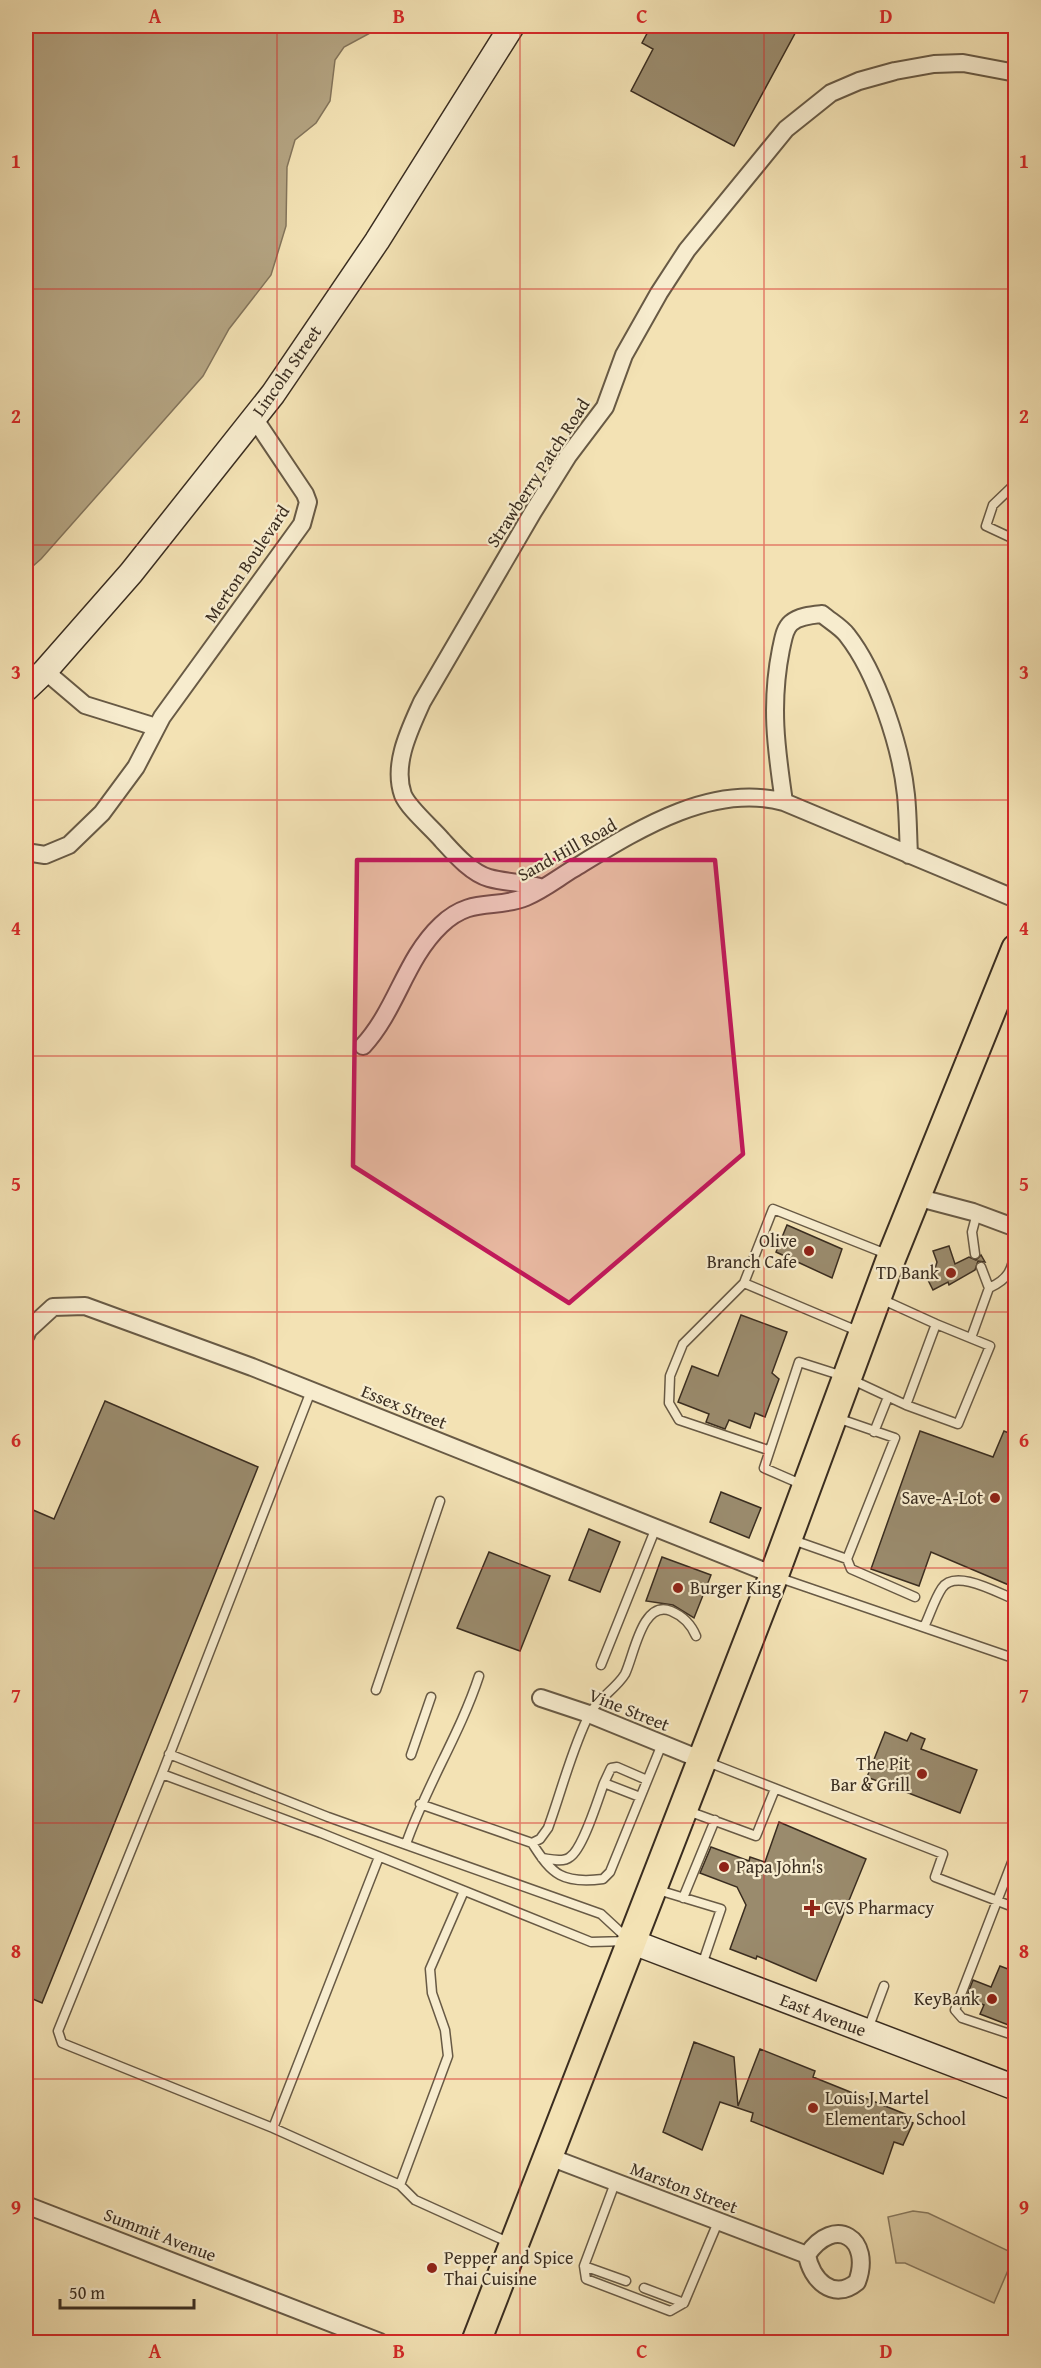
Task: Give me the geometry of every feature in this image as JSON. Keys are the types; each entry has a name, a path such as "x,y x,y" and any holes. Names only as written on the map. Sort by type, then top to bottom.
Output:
{"highway":[{"path":"476,2343 630,1941 774,1575 862,1333 878,1298 892,1256 1016,949"}],"main road":[{"name":"Lincoln Street","path":"26,689 45,671 131,573 254,418 377,241 512,26"},
{"name":"East Avenue","path":"630,1941 1016,2088"}],"street":[{"name":"Strawberry Patch Road","path":"543,888 527,882 488,878 468,865 425,824 407,801 400,778 400,763 408,732 422,702 568,456 605,406 624,355 659,293 687,249 786,129 831,93 859,81 934,64 963,63 1016,73"},
{"name":"Merton Boulevard","path":"26,852 35,855 55,852 82,835 118,793 136,766 156,727 268,574 305,517 308,502 305,494 254,418"},
{"path":"784,802 773,727 775,681 785,634 791,623 807,615 822,615 845,633 861,656 879,697 902,769 906,795 909,855"},
{"path":"45,671 85,705 156,727"},
{"name":"Sand Hill Road","path":"363,1046 388,1013 415,958 443,923 466,908 521,898 678,813 727,799 745,797 784,802 1016,899"},
{"path":"916,1197 977,1213 1016,1228"},
{"name":"Essex Street","path":"26,1335 28,1330 52,1307 85,1306 311,1391 655,1530 774,1575"},
{"name":"Vine Street","path":"541,1698 589,1714 702,1760"},
{"name":"Marston Street","path":"547,2156 807,2255"},
{"name":"Summit Avenue","path":"26,2205 380,2343"}],"lane":[{"path":"1016,483 993,505 986,526 1016,540"},
{"path":"768,1450 679,1420 669,1403 670,1377 683,1344 744,1283 773,1209 892,1256"},
{"path":"975,1254 972,1232 977,1213"},
{"path":"989,1288 1004,1281 1012,1271 1016,1248"},
{"path":"971,1338 989,1288 981,1267"},
{"path":"744,1283 862,1333"},
{"path":"806,1486 764,1468 768,1450 799,1362 846,1377 906,1405 958,1424 990,1346 878,1298"},
{"path":"906,1405 936,1324"},
{"path":"311,1391 162,1773 58,2031 63,2043 273,2128 400,2185 415,2200 513,2245"},
{"path":"874,1432 888,1397"},
{"path":"831,1416 895,1438 847,1559 850,1569 915,1597"},
{"path":"376,1690 440,1501"},
{"path":"601,1665 655,1530"},
{"path":"787,1538 847,1559"},
{"path":"774,1575 1016,1659"},
{"path":"924,1627 943,1586 953,1581 964,1579 1016,1600"},
{"path":"532,1843 540,1839 548,1828 589,1714 624,1674 647,1619 657,1610 664,1609 683,1618 692,1627 696,1636"},
{"path":"406,1844 420,1804 468,1711 480,1676"},
{"path":"411,1755 431,1697"},
{"path":"420,1804 532,1843 547,1867 567,1877 584,1882 603,1879 610,1872 662,1744"},
{"path":"169,1754 328,1817 601,1914 630,1941"},
{"path":"702,1760 943,1854 935,1877 1016,1908"},
{"path":"542,1858 563,1860 571,1857 580,1844 610,1768 617,1767 647,1780"},
{"path":"162,1773 321,1833 591,1942 630,1941"},
{"path":"604,1783 640,1797"},
{"path":"683,1809 756,1836 775,1789"},
{"path":"321,1833 328,1817"},
{"path":"683,1898 715,1820"},
{"path":"1016,1852 955,2010 962,2018 1016,2036"},
{"path":"273,2128 379,1857"},
{"path":"651,1888 721,1909 701,1968"},
{"path":"400,2185 448,2056 445,2030 432,1993 430,1969 464,1891"},
{"path":"867,2032 884,1986"},
{"path":"615,2183 584,2266 586,2279 670,2311 684,2303 718,2222"},
{"path":"584,2266 626,2281"},
{"path":"644,2288 684,2303"}],"highlighted area":[{"path":"357,860 715,860 743,1154 569,1303 353,1166"}],"shaded area":[{"path":"26,26 383,26 344,47 335,60 330,101 316,123 295,140 287,167 286,226 271,275 229,329 203,376 41,559 26,572"},
{"path":"913,2211 928,2213 1015,2254 994,2303 905,2263 896,2263 888,2217"}],"building":[{"path":"651,26 799,26 734,146 631,91 653,49 642,43"},
{"name":"Olive Branch Cafe","path":"787,1225 842,1249 832,1278 776,1252"},
{"name":"TD Bank","path":"949,1246 955,1264 969,1257 976,1260 981,1255 985,1262 978,1261 975,1270 949,1285 948,1282 933,1290 926,1276 934,1272 937,1262 933,1251"},
{"path":"741,1315 787,1332 772,1373 779,1379 765,1417 755,1413 750,1428 729,1420 725,1429 706,1422 709,1414 678,1402 692,1366 718,1376"},
{"path":"105,1401 258,1467 42,2003 26,1996 26,1507 54,1519"},
{"path":"920,1431 993,1457 1004,1431 1016,1436 1016,1588 931,1552 919,1586 871,1569"},
{"path":"721,1492 761,1508 749,1538 710,1522"},
{"path":"589,1529 620,1542 600,1592 569,1580"},
{"path":"489,1552 550,1576 520,1651 457,1628"},
{"name":"Burger King","path":"662,1557 711,1575 694,1618 673,1605 646,1601"},
{"name":"The Pit Bar & Grill","path":"885,1732 907,1741 911,1733 925,1739 921,1749 977,1770 960,1813 867,1777"},
{"path":"779,1822 866,1859 816,1981 757,1956 756,1959 730,1949 746,1905 737,1887 700,1873 711,1847 749,1861 750,1857 765,1862"},
{"name":"KeyBank","path":"1000,1966 1016,1972 1016,2028 980,2014 984,2005 966,1998 973,1980 991,1987"},
{"name":"Louis J Martel Elementary School","path":"694,2042 734,2057 738,2106 760,2049 815,2071 813,2077 905,2114 903,2119 913,2123 903,2145 894,2142 883,2174 751,2121 753,2113 720,2102 702,2150 663,2132"}],"place":[{"name":"Olive Branch Cafe","path":"809,1251"},
{"name":"TD Bank","path":"951,1273"},
{"name":"Save-A-Lot","path":"995,1498"},
{"name":"Burger King","path":"678,1588"},
{"name":"The Pit Bar & Grill","path":"922,1774"},
{"name":"Papa John's","path":"724,1867"},
{"name":"CVS Pharmacy","path":"812,1908"},
{"name":"KeyBank","path":"992,1999"},
{"name":"Louis J Martel Elementary School","path":"813,2108"},
{"name":"Pepper and Spice Thai Cuisine","path":"432,2268"}]}
